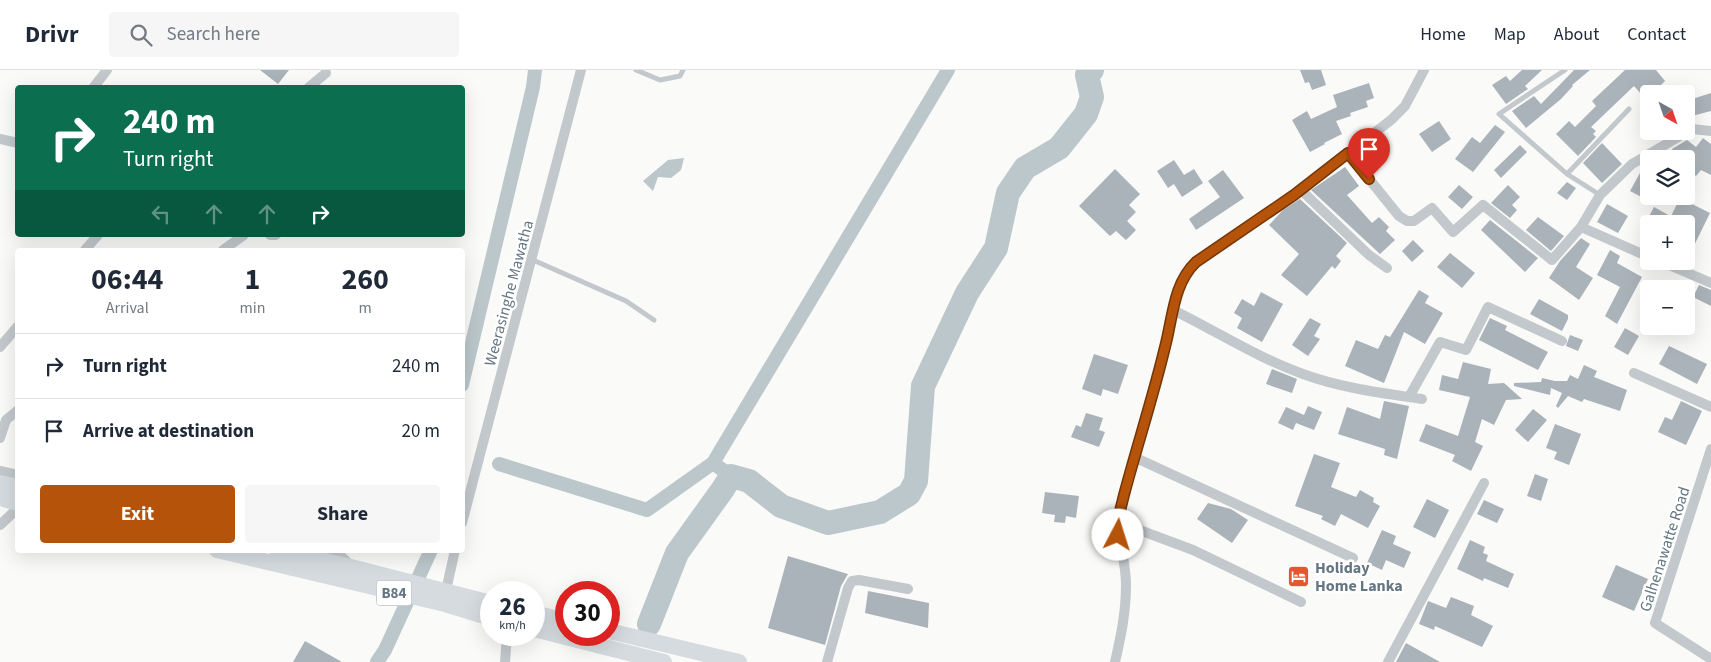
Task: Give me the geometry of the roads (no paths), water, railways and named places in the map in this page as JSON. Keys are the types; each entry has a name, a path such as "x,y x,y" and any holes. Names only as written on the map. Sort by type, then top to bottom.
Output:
{"main road":[{"path":"0,482 15,486"},
{"path":"0,498 15,502"},
{"name":"B84","path":"234,553 356,574"},
{"name":"B84","path":"287,553 439,596 480,613"},
{"name":"B84","path":"439,596 480,601"},
{"path":"545,632 664,662"},
{"path":"620,634 739,662"}],"street":[{"path":"95,85 107,70"},
{"name":"Weerasinghe Mawatha","path":"465,512 533,260 581,70"},
{"path":"1115,662 1124,622 1126,583 1118,535 1118,522 1180,284 1186,271 1196,262 1301,190 1377,131 1405,106 1424,70"},
{"path":"312,85 326,73"},
{"path":"1348,153 1390,206 1399,216 1407,221 1414,221 1432,208 1453,232 1483,205 1552,260 1581,227 1600,195 1632,164 1692,129 1711,131"},
{"path":"0,139 15,142"},
{"path":"1301,190 1369,255 1387,268"},
{"path":"1581,227 1640,253"},
{"path":"87,248 96,237"},
{"path":"226,248 241,237"},
{"path":"1681,270 1711,283"},
{"path":"1409,397 1440,342 1466,350 1488,307 1562,341"},
{"path":"1173,310 1302,374 1343,386 1422,399"},
{"path":"0,347 15,330"},
{"path":"1634,373 1711,407"},
{"path":"0,438 6,420 15,412"},
{"name":"Galhenawatte Road","path":"1711,449 1655,623 1711,659"},
{"path":"1134,457 1353,558"},
{"path":"0,471 15,474"},
{"path":"1388,662 1484,483"},
{"path":"0,525 15,511"},
{"path":"1118,522 1193,550 1301,602"},
{"path":"337,553 344,557 356,574"},
{"path":"439,596 454,553"},
{"path":"827,662 848,588 852,581 859,580 908,589"},
{"path":"505,662 506,646"}],"lane":[{"path":"636,70 660,80 680,76 683,70"},
{"path":"1565,70 1499,114 1567,174 1600,195"},
{"path":"1567,174 1629,109"},
{"path":"533,260 626,301 654,320"}],"waterway":[{"path":"465,372 533,87 535,70"},
{"path":"731,476 713,463 948,70"},
{"path":"649,624 677,553 731,476 749,481 781,506 828,523 880,512 909,494 916,481 923,386 967,293 996,248 1008,193 1025,168 1059,148 1086,114 1092,97 1087,75 1092,70"},
{"path":"499,464 647,510 713,463"},
{"path":"377,662 385,650 430,553"}],"place":[{"name":"Holiday Home Lanka","path":"1299,576"}]}
